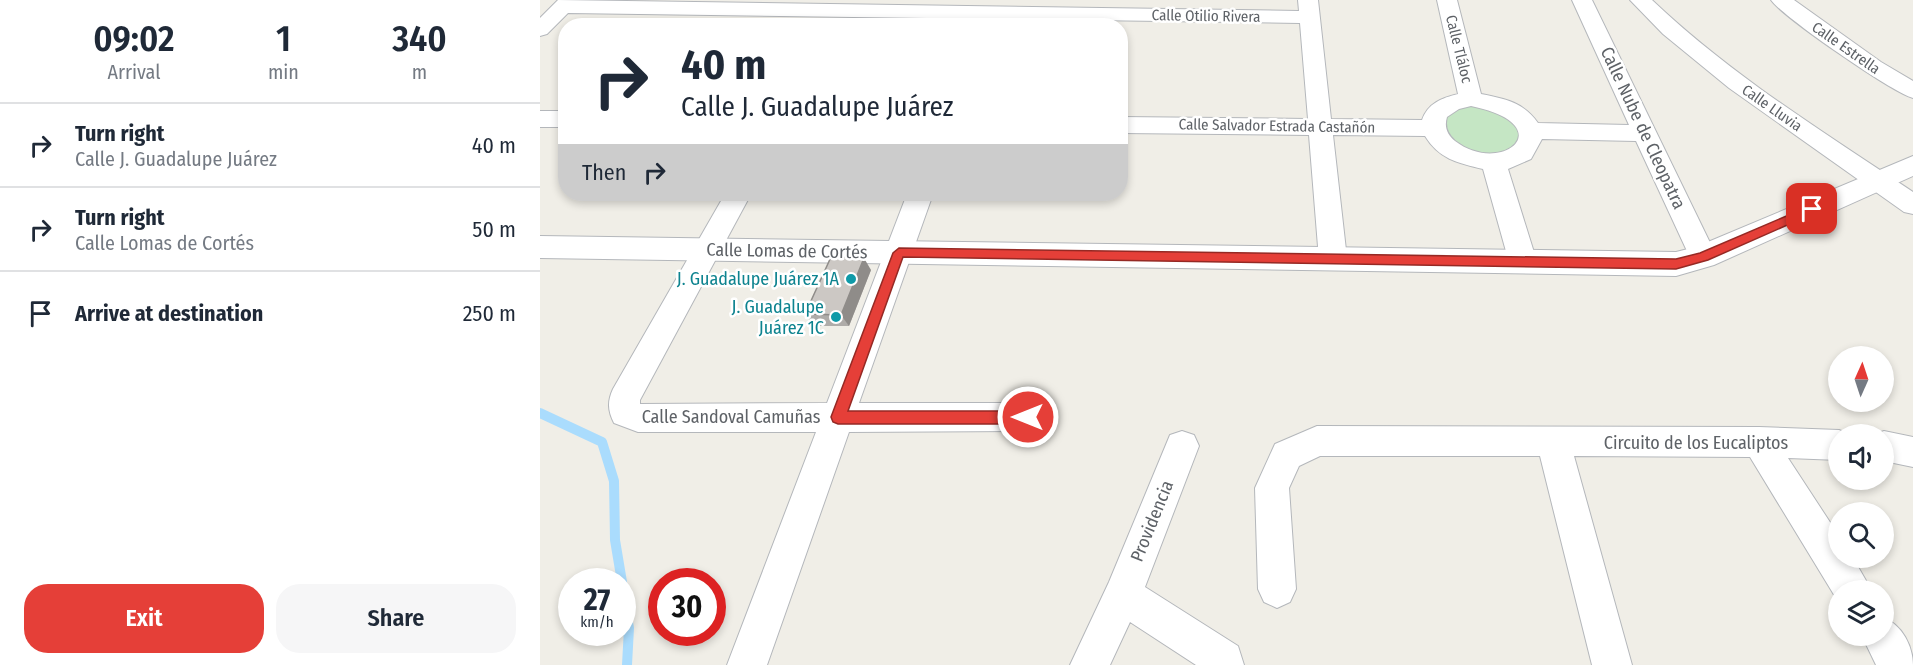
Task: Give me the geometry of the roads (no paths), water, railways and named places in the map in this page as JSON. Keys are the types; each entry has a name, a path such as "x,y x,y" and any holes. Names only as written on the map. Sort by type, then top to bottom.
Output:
{"street":[{"name":"Calle Tláloc","path":"1447,0 1471,99"},
{"name":"Calle Nube de Cleopatra","path":"1582,0 1703,257"},
{"name":"Calle Lluvia","path":"1640,0 1670,30 1721,72 1913,205"},
{"name":"Calle Estrella","path":"1781,0 1873,67 1913,91"},
{"path":"540,30 567,4"},
{"name":"Calle Otilio Rivera","path":"567,4 987,13 1309,8"},
{"path":"1309,8 1333,259"},
{"path":"1471,99 1494,102 1516,112 1526,121 1531,131 1532,141 1527,150 1516,157 1493,161 1469,158 1454,152 1442,143 1434,128 1436,114 1445,106 1471,99"},
{"path":"540,119 558,119"},
{"name":"Calle Salvador Estrada Castañón","path":"1128,125 1434,128"},
{"path":"1531,131 1646,133"},
{"path":"1493,161 1523,262"},
{"name":"Calle Lomas de Cortés","path":"540,247 1676,264 1703,257 1913,165"},
{"path":"707,250 734,201"},
{"path":"747,665 918,201"},
{"name":"Calle Sandoval Camuñas","path":"707,250 624,399 625,413 638,418 1028,417"},
{"name":"Circuito de los Eucaliptos","path":"1277,589 1272,488 1287,455 1317,441 1828,444"},
{"path":"1553,442 1612,665"},
{"path":"1759,442 1846,580"},
{"name":"Providencia","path":"1090,665 1122,595 1182,446"},
{"path":"1894,448 1913,452"},
{"path":"1122,595 1224,660 1224,665"},
{"path":"1887,646 1899,665"}],"waterway":[{"path":"540,413 602,442 614,481 615,540 620,568"},
{"path":"627,665 628,646"}],"place":[{"name":"J. Guadalupe Juárez 1A","path":"851,279"},
{"name":"J. Guadalupe Juárez 1C","path":"836,317"}]}
